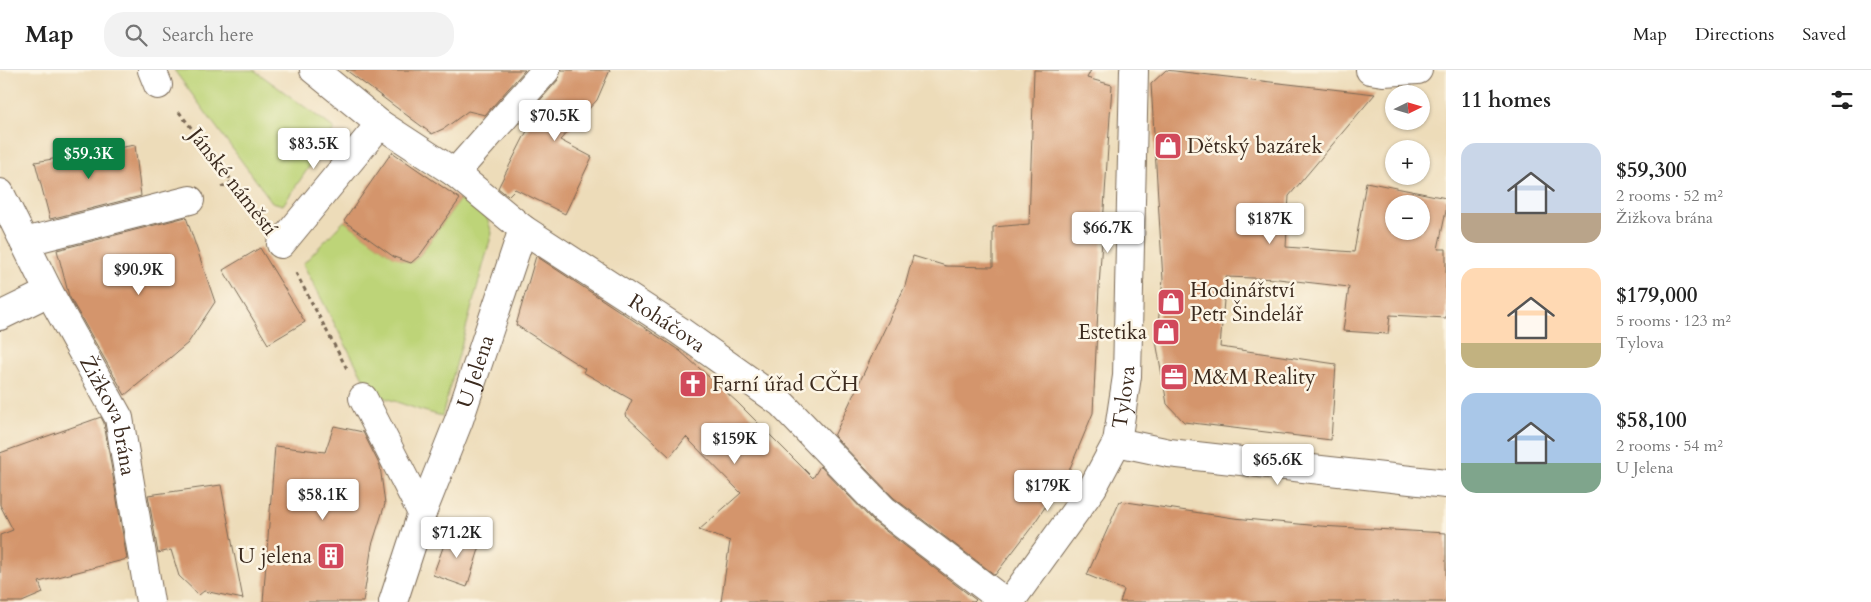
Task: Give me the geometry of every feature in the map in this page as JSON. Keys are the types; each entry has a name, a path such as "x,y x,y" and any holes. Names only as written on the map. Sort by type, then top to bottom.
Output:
{"street":[{"path":"314,70 380,124"},
{"path":"455,173 546,70"},
{"name":"Tylova","path":"1010,602 1093,487 1118,442 1127,376 1134,70"},
{"path":"1370,70 1383,72 1418,70"},
{"name":"Roháčova","path":"380,124 455,173 523,229 680,331 781,403 884,510 1005,602"},
{"name":"Jánské náměstí","path":"281,244 380,124"},
{"name":"Žižkova brána","path":"0,193 48,292 119,418 150,602"},
{"path":"24,242 190,200"},
{"name":"U Jelena","path":"393,602 422,513 459,420 523,229"},
{"path":"0,316 48,292"},
{"path":"363,398 422,513"},
{"path":"1118,442 1169,453 1446,484"}],"path":[{"name":"Jánské náměstí","path":"155,77 281,244"},
{"path":"281,244 363,398"}],"green space":[{"path":"174,70 254,70 335,129 283,205 272,202"},
{"path":"460,199 487,218 492,233 442,416 371,393 303,264 344,221 393,256 397,254 400,259 411,263 420,255"}],"building":[{"path":"346,70 525,70 485,115 468,111 445,128 432,134"},
{"path":"561,70 610,70 597,100 560,140 592,157 565,214 515,189 508,196 498,188 530,125 520,123 558,80"},
{"path":"1034,70 1091,70 1087,78 1112,85 1093,413 1068,473 1031,528 995,575 894,498 834,436 905,286 913,256 946,266 993,267 993,227 1029,224"},
{"path":"1166,70 1375,94 1289,196 1286,247 1354,252 1366,182 1446,198 1446,211 1438,249 1446,249 1446,318 1390,315 1388,334 1343,331 1349,287 1278,279 1226,277 1220,347 1336,364 1331,440 1184,422 1167,404 1156,341 1163,280 1151,84"},
{"path":"135,145 141,196 50,219 35,162"},
{"path":"392,152 460,199 420,255 411,263 394,257 344,221"},
{"path":"186,217 215,302 188,343 125,395 69,296 57,250"},
{"path":"260,248 305,322 268,344 223,270"},
{"path":"536,256 680,351 737,402 813,478 820,466 874,522 976,600 974,602 721,602 730,541 699,530 741,493 686,437 670,457 625,415 632,400 583,372 585,369 516,325"},
{"path":"101,417 104,423 127,559 39,582 43,593 22,602 0,602 0,535 13,530 0,505 0,453"},
{"path":"334,426 363,432 380,466 385,504 372,545 363,602 263,602 275,446 325,452"},
{"path":"221,485 243,599 204,591 199,595 179,576 171,550 158,553 148,495"},
{"path":"1120,501 1234,518 1320,526 1446,533 1446,602 1120,602 1124,590 1087,575"},
{"path":"449,531 481,543 467,587 433,575"}],"place":[{"name":"Dětský bazárek","path":"1168,146"},
{"name":"Hodinářství Petr Šindelář","path":"1171,302"},
{"name":"Estetika","path":"1166,332"},
{"name":"M&M Reality","path":"1174,377"},
{"name":"Farní úřad CČH","path":"693,384"},
{"name":"U jelena","path":"331,556"}]}
